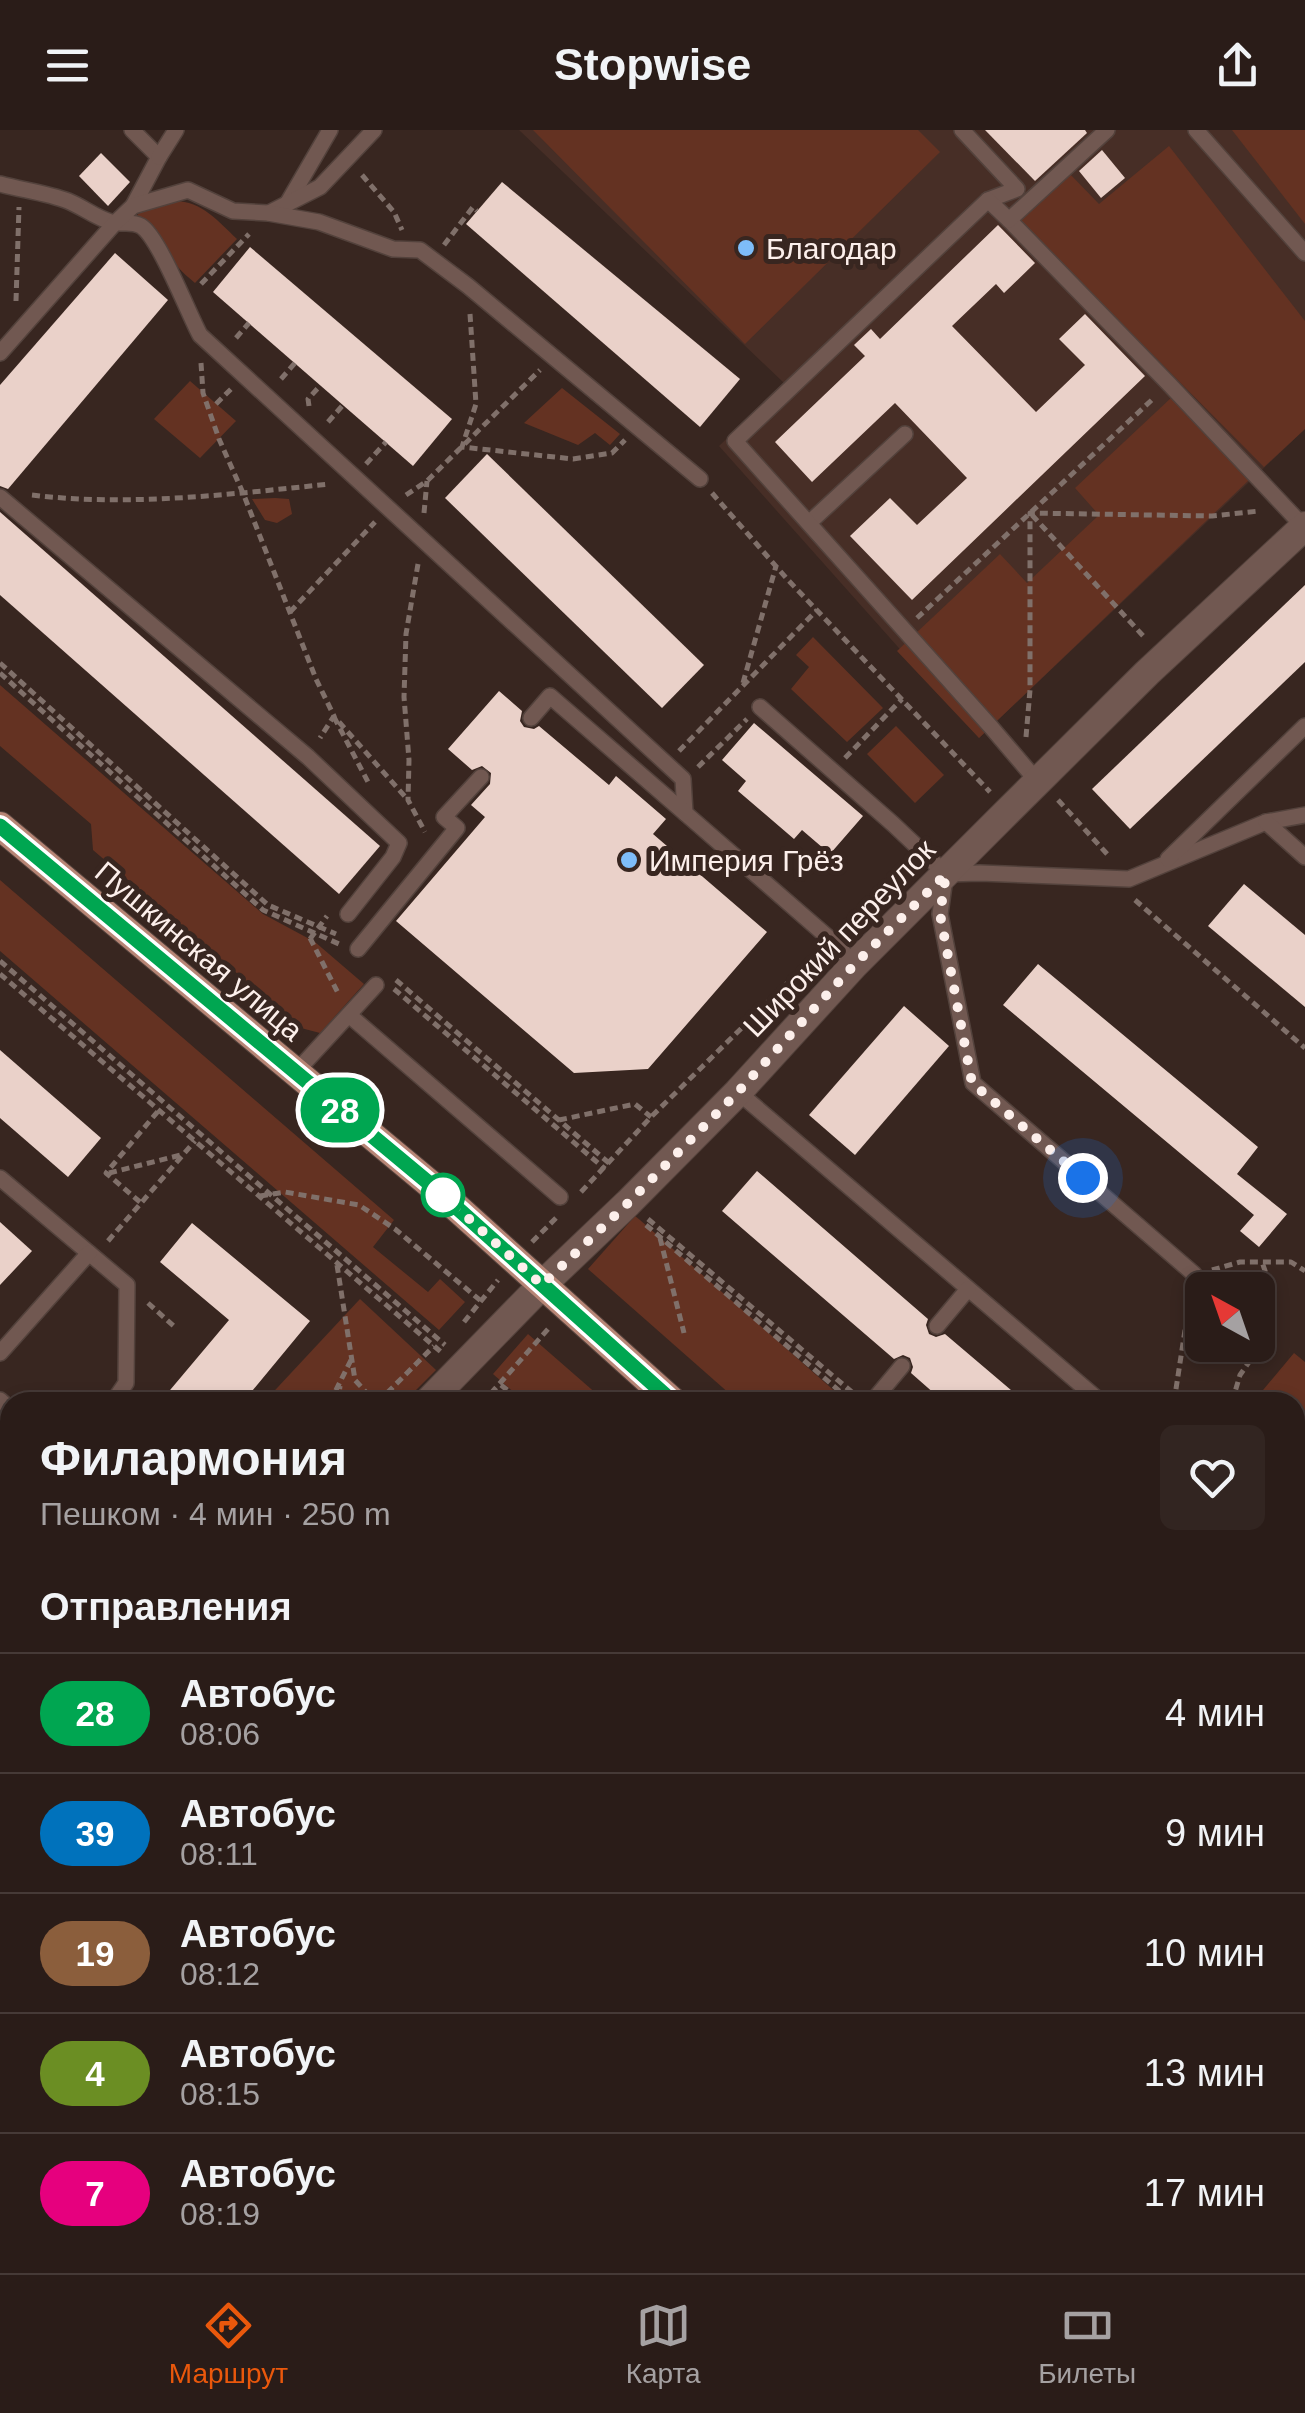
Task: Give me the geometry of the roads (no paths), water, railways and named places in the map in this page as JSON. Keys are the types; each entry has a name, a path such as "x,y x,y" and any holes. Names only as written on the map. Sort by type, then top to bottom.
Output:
{"main road":[{"name":"Пушкинская улица","path":"0,826 436,1189 662,1392"}],"street":[{"name":"Широкий переулок","path":"438,1392 738,1092 854,965 946,874 1030,774 1147,673 1299,521"}],"lane":[{"path":"132,130 159,157"},
{"path":"0,353 133,206 176,130"},
{"path":"286,204 330,130"},
{"path":"268,213 320,187 374,130"},
{"path":"962,130 1017,189 988,200 734,441 1030,774"},
{"path":"1009,220 1107,130"},
{"path":"1196,130 1305,253"},
{"path":"0,184 66,200 114,224 140,225 167,265 200,336 683,779 685,813"},
{"path":"133,206 188,190 233,211 319,222 393,249 427,255 700,480"},
{"path":"988,200 1299,521"},
{"path":"809,524 905,434"},
{"path":"8,495 399,843 393,857 348,914"},
{"path":"531,718 550,696 838,946 854,965"},
{"path":"760,707 946,874 1129,879 1266,822 1305,816"},
{"path":"1163,864 1305,726"},
{"path":"358,948 456,828 444,817 480,776"},
{"path":"1266,822 1305,857"},
{"path":"946,874 940,914 972,1083 1192,1272"},
{"path":"295,1073 376,985"},
{"path":"349,1015 560,1196"},
{"path":"738,1092 1089,1392"},
{"path":"0,1178 127,1284 126,1384 120,1392"},
{"path":"0,1353 91,1255"},
{"path":"937,1326 968,1290"},
{"path":"878,1392 902,1366"}],"place":[{"name":"Благодар","path":"746,248"},
{"name":"Империя Грёз","path":"629,860"}]}
